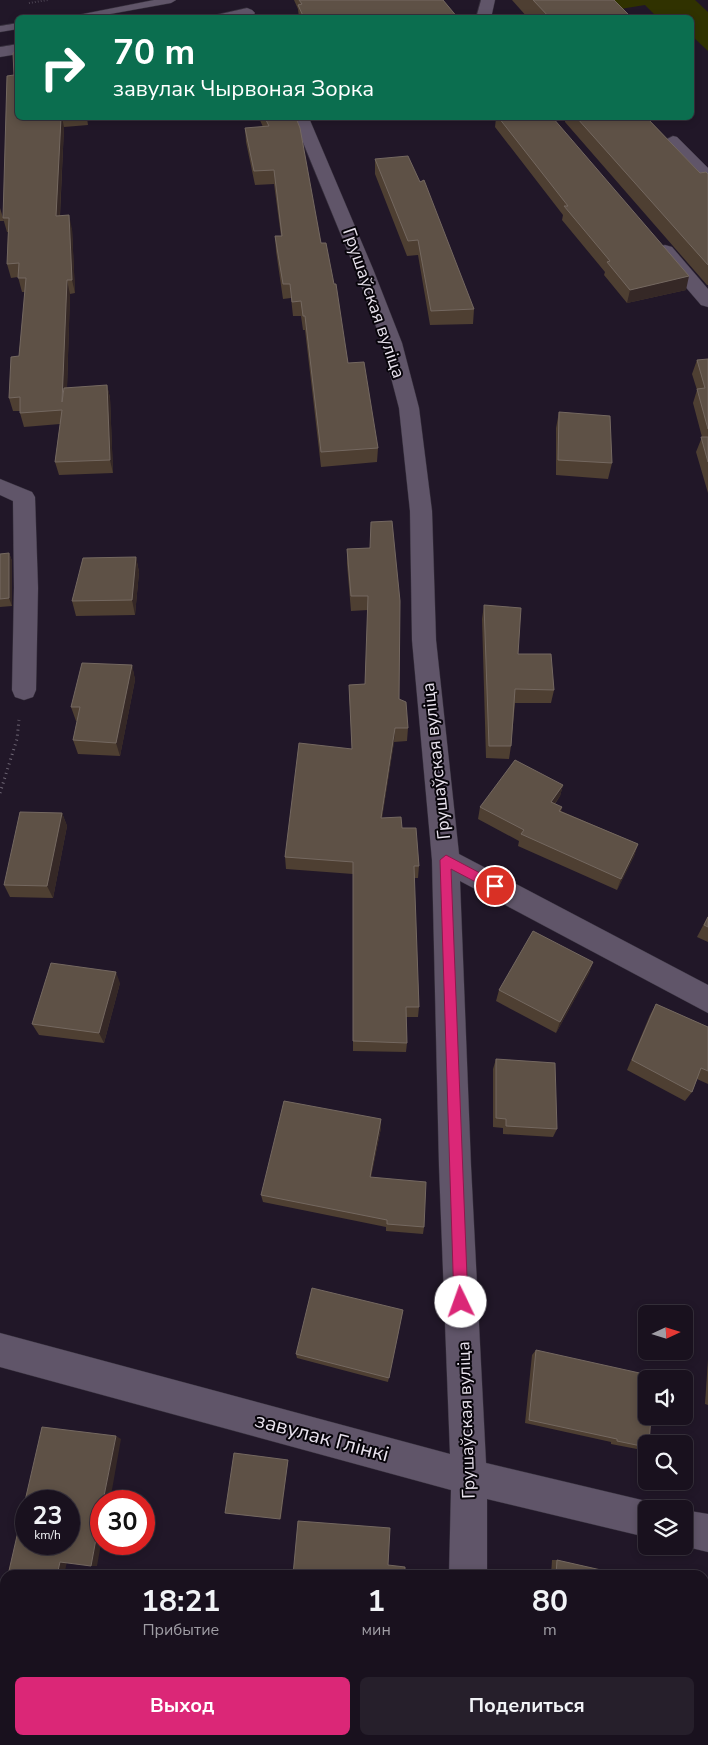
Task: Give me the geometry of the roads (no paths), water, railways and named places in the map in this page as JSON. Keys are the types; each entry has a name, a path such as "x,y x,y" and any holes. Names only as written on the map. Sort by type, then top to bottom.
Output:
{"street":[{"path":"485,15 488,0"},
{"path":"232,15 250,10"},
{"path":"0,52 15,50"},
{"name":"Грушаўская вуліца","path":"302,120 319,156 392,343 408,408 421,511 424,640 446,860 455,1166 469,1477 468,1570"},
{"path":"656,242 708,302"},
{"path":"0,486 24,497 26,588 24,690"},
{"path":"446,860 708,1000"},
{"name":"завулак Глінкі","path":"0,1350 469,1477 638,1517"},
{"path":"693,1530 708,1533"}],"lane":[{"path":"85,15 171,0"},
{"path":"0,29 15,26"},
{"path":"673,140 708,174"}]}
